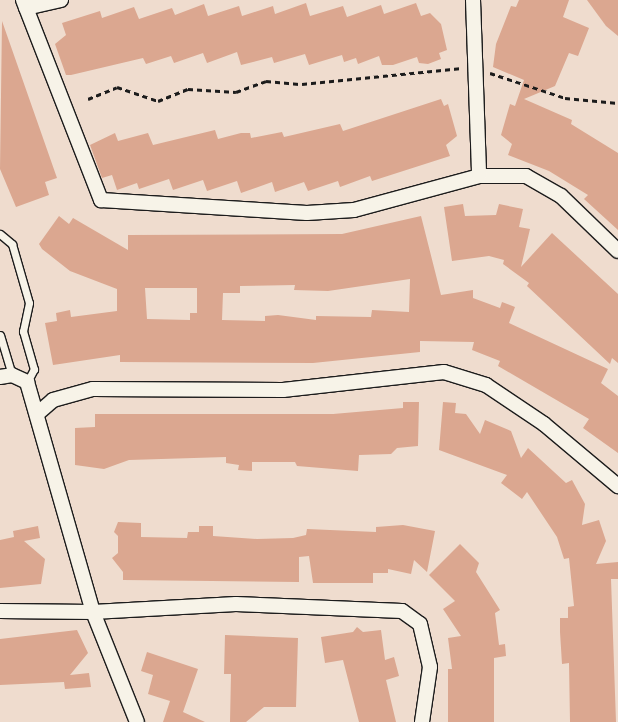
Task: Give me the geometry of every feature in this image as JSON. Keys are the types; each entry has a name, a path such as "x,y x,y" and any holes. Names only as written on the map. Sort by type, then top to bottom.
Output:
{"street":[{"path":"61,0 24,4 100,200 306,213 354,210 480,176 526,176 561,196 618,251"},
{"path":"474,0 473,67 480,176"},
{"path":"37,414 54,400 93,389 283,390 444,372 486,385 544,424 618,486"},
{"path":"6,376 28,382 93,612 137,722"},
{"path":"0,611 93,612 236,604 402,611 420,624 430,667 422,722"}],"lane":[{"path":"0,234 12,244 29,304 23,331 34,370 28,382"},
{"path":"0,335 6,376"}],"path":[{"path":"88,99 117,87 158,101 188,89 236,92 266,81 302,84 473,67 565,98 618,103"}],"building":[{"path":"519,0 569,0 563,17 589,28 578,56 569,53 555,86 524,99 572,120 571,124 618,153 618,230 584,199 588,195 549,171 508,155 512,144 501,135 510,104 515,106 524,80 493,67 496,44 511,6 516,7"},
{"path":"587,0 618,0 618,36 606,26"},
{"path":"306,3 310,16 343,6 347,17 381,5 384,14 416,3 421,16 430,13 441,24 447,50 439,53 441,59 428,64 419,63 417,57 393,65 382,65 379,56 358,64 356,58 344,62 342,55 309,65 305,54 274,63 272,57 241,65 237,52 207,63 203,53 174,63 171,56 146,64 143,58 66,75 55,44 66,35 62,23 100,11 102,18 134,7 139,19 172,8 175,15 204,4 208,16 239,6 242,16 273,6 275,14"},
{"path":"2,21 57,178 45,182 49,195 16,207 0,169"},
{"path":"441,99 444,106 448,104 457,136 446,145 450,156 372,181 370,176 340,187 338,181 308,191 304,182 275,192 272,182 241,193 237,181 207,191 203,180 173,190 169,179 139,189 137,183 117,190 112,175 102,178 90,145 115,133 118,141 148,133 153,145 215,130 218,139 241,133 250,133 251,138 282,132 284,137 340,124 343,131"},
{"path":"463,204 465,216 496,215 499,204 523,209 519,227 530,229 521,267 552,233 618,294 618,363 612,358 610,364 527,286 529,283 503,264 504,260 489,256 452,261 444,207"},
{"path":"59,216 69,224 73,218 128,250 128,235 342,234 421,216 441,295 473,290 473,298 500,308 502,302 515,307 509,323 608,369 601,383 618,396 618,453 583,428 589,419 498,366 500,361 472,350 474,342 420,341 420,352 313,363 120,362 120,355 53,365 45,323 57,321 56,313 70,310 71,317 117,311 117,289 70,271 42,249 39,244","holes":["410,279 409,312 372,310 371,317 316,316 316,320 278,315 265,316 265,321 222,320 223,293 240,293 240,286 295,285 294,290 328,291","145,288 197,288 197,313 190,313 190,320 147,319"]},
{"path":"403,402 419,402 418,446 397,448 391,454 359,455 358,471 297,466 295,462 252,462 252,471 238,470 239,465 226,463 226,457 129,460 104,469 75,465 75,428 95,427 95,414 333,414 403,408"},
{"path":"443,402 456,403 455,413 466,414 480,434 485,420 511,431 521,458 528,448 566,483 572,480 585,504 582,525 599,520 606,541 596,564 618,562 618,579 611,579 616,722 570,722 569,663 562,664 560,632 560,618 568,618 568,607 574,606 569,558 564,559 557,537 527,492 522,499 501,483 507,475 439,450"},
{"path":"118,522 141,523 141,537 187,538 188,532 199,532 199,526 213,526 213,536 257,539 293,538 306,535 307,529 376,532 376,527 403,525 435,531 427,572 414,560 411,574 388,569 388,573 373,573 373,583 313,583 309,556 299,557 299,582 123,580 123,572 112,558 118,553 118,536 114,532"},
{"path":"38,526 40,538 24,541 45,559 41,584 0,588 0,540 14,537 13,531"},
{"path":"460,544 479,563 476,572 500,610 495,613 499,645 505,644 506,656 494,658 494,722 448,722 448,669 452,669 448,638 461,636 443,609 455,601 429,575"},
{"path":"357,627 363,632 381,630 385,660 394,657 399,676 386,680 396,722 359,722 343,660 325,663 321,637 353,632"},
{"path":"77,630 88,653 70,675 89,673 91,687 65,689 64,682 0,685 0,639"},
{"path":"225,635 298,638 296,707 264,707 246,722 230,722 231,674 224,674"},
{"path":"147,652 198,669 183,712 205,722 163,722 170,701 148,694 153,675 141,671"}]}
